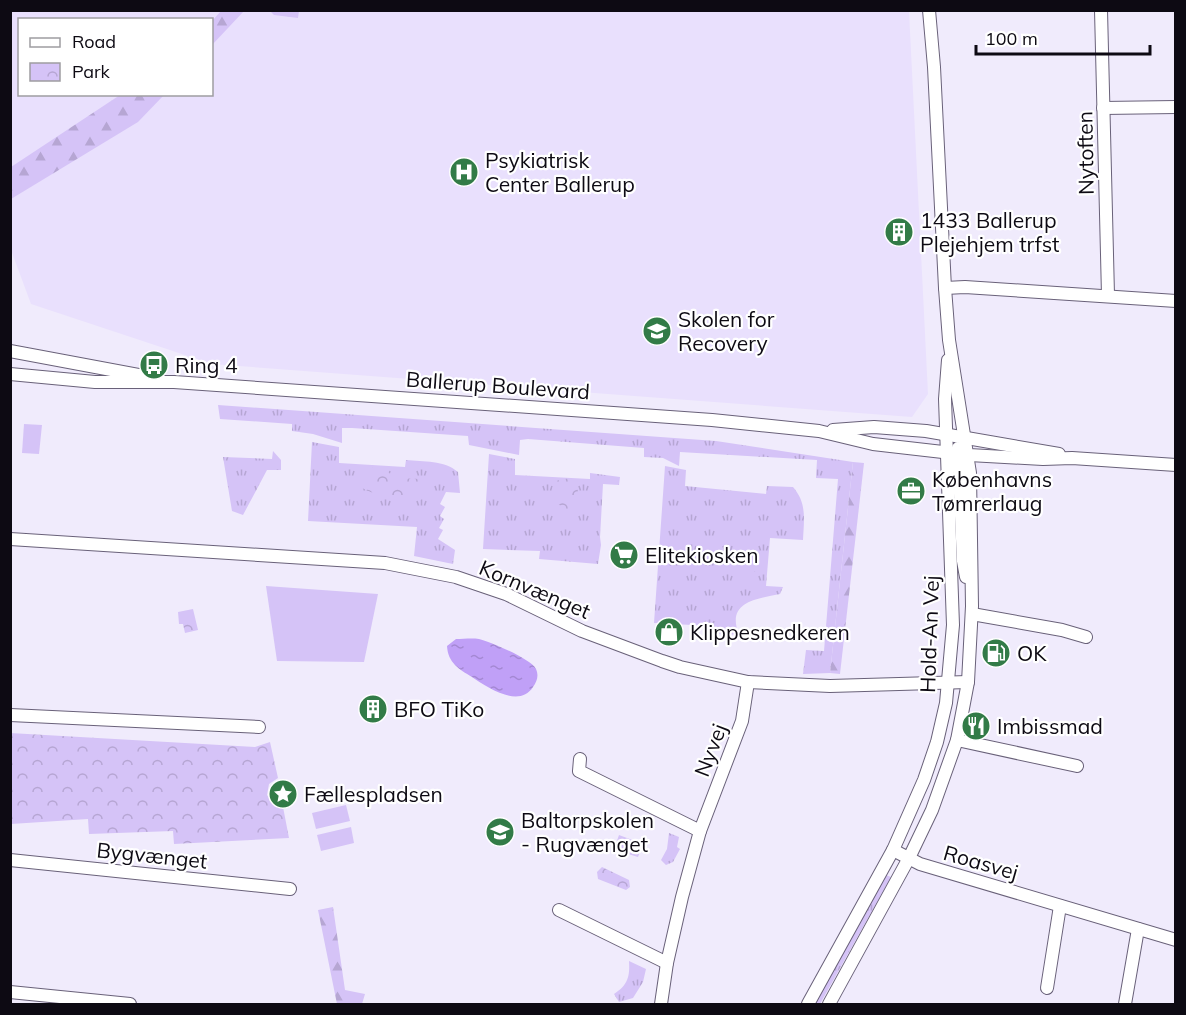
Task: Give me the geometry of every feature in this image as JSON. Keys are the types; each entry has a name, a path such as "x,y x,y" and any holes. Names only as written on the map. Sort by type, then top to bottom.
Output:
{"street":[{"name":"Hold-An Vej","path":"808,1005 893,850 930,765 943,721 949,684 958,454 964,437 949,340 934,67 928,10"},
{"name":"Hold-An Vej","path":"934,67 935,10"},
{"name":"Nytoften","path":"1101,10 1108,295"},
{"path":"1103,108 1176,107"},
{"path":"945,288 965,287 1108,295 1176,301"},
{"name":"Hold-An Vej","path":"829,1005 909,858 932,810 957,740 968,682 972,610 958,454 946,434 945,399 949,340"},
{"name":"Ballerup Boulevard","path":"10,351 174,382"},
{"name":"Ballerup Boulevard","path":"10,374 95,382 174,382 648,415 819,431 873,444 958,454 1043,459 1072,458"},
{"name":"Ballerup Boulevard","path":"819,431 874,428 926,430 1072,458"},
{"path":"1072,458 1176,465"},
{"name":"Kornvænget","path":"10,539 363,561 428,570 506,594 582,631 662,661 748,682 830,686 968,682"},
{"name":"Hold-An Vej","path":"972,610 1086,637"},
{"name":"Nyvej","path":"660,1005 681,897 700,831 742,721 748,682"},
{"path":"10,715 259,727"},
{"path":"957,740 1077,766"},
{"path":"580,759 579,771 700,831"},
{"name":"Roasvej","path":"893,850 920,864 1176,940"},
{"name":"Bygvænget","path":"10,860 290,889"},
{"path":"1047,988 1060,906"},
{"path":"559,910 667,963"},
{"path":"1125,1005 1138,929"},
{"path":"10,992 130,1005"}],"shaded area":[{"name":"Psykiatrisk Center Ballerup","path":"11,11 909,11 928,394 912,417 212,364 31,304 11,250"}],"green space":[{"path":"221,11 244,11 213,44 213,20"},
{"path":"270,11 299,11 298,18 274,15"},
{"path":"118,96 163,96 138,122 11,199 11,167"},
{"path":"218,405 716,441 853,462 830,673 803,674 806,650 824,651 838,479 816,478 817,460 680,452 679,466 663,458 644,457 644,448 528,439 520,440 519,455 469,445 468,436 352,428 342,428 342,443 313,434 292,431 292,424 220,419"},
{"path":"24,424 42,425 39,454 22,453"},
{"path":"312,442 339,447 339,463 405,467 406,460 440,463 458,472 460,493 446,492 440,504 445,507 440,516 444,519 439,528 443,530 438,539 455,550 453,564 414,556 417,527 308,521"},
{"path":"273,451 281,460 281,470 267,470 243,515 232,511 223,457 272,459"},
{"path":"489,454 515,459 515,475 590,479 590,473 620,477 619,485 603,484 601,545 598,564 539,559 540,551 483,549"},
{"path":"853,462 864,463 840,674 830,673"},
{"path":"665,466 686,470 685,486 766,494 767,486 793,487 801,499 804,512 803,540 770,538 766,586 783,587 780,594 753,600 740,609 736,615 739,635 711,633 711,626 654,623"},
{"path":"374,467 389,469 388,472 395,478 422,479 421,500 383,496 362,488 360,476"},
{"path":"570,478 578,489 578,494 575,512 570,513 557,503 552,489 555,481"},
{"path":"728,553 756,554 755,572 727,570"},
{"path":"266,586 378,594 364,662 277,661"},
{"path":"193,609 198,630 185,633 183,624 179,624 178,612"},
{"path":"10,733 255,747 270,742 278,778 269,784 267,795 274,805 283,807 289,838 174,844 173,831 89,834 88,819 11,824"},
{"path":"346,805 350,821 316,829 312,813"},
{"path":"351,827 354,843 321,851 317,835"},
{"path":"669,833 679,837 677,847 680,849 673,862 666,865 661,860 667,849"},
{"path":"619,835 643,844 638,857 628,854 627,857 613,852"},
{"path":"602,867 629,880 630,887 626,890 598,879 597,872"},
{"path":"886,875 891,877 820,1004 815,1004"},
{"path":"333,907 345,990 365,994 362,1004 337,1004 318,910"},
{"path":"629,961 646,969 643,982 633,998 619,1002 614,994 627,980"}],"water":[{"path":"456,639 479,639 519,656 536,669 537,676 534,685 527,693 520,696 503,694 486,686 452,661 447,646"}],"place":[{"name":"Psykiatrisk Center Ballerup","path":"464,172"},
{"name":"1433 Ballerup Plejehjem trfst","path":"899,232"},
{"name":"Skolen for Recovery","path":"657,331"},
{"name":"Ring 4","path":"154,365"},
{"name":"Københavns Tømrerlaug","path":"911,491"},
{"name":"Elitekiosken","path":"624,555"},
{"name":"Klippesnedkeren","path":"669,632"},
{"name":"OK","path":"996,653"},
{"name":"BFO TiKo","path":"373,709"},
{"name":"Imbissmad","path":"976,726"},
{"name":"Fællespladsen","path":"283,794"},
{"name":"Baltorpskolen - Rugvænget","path":"500,832"}]}
